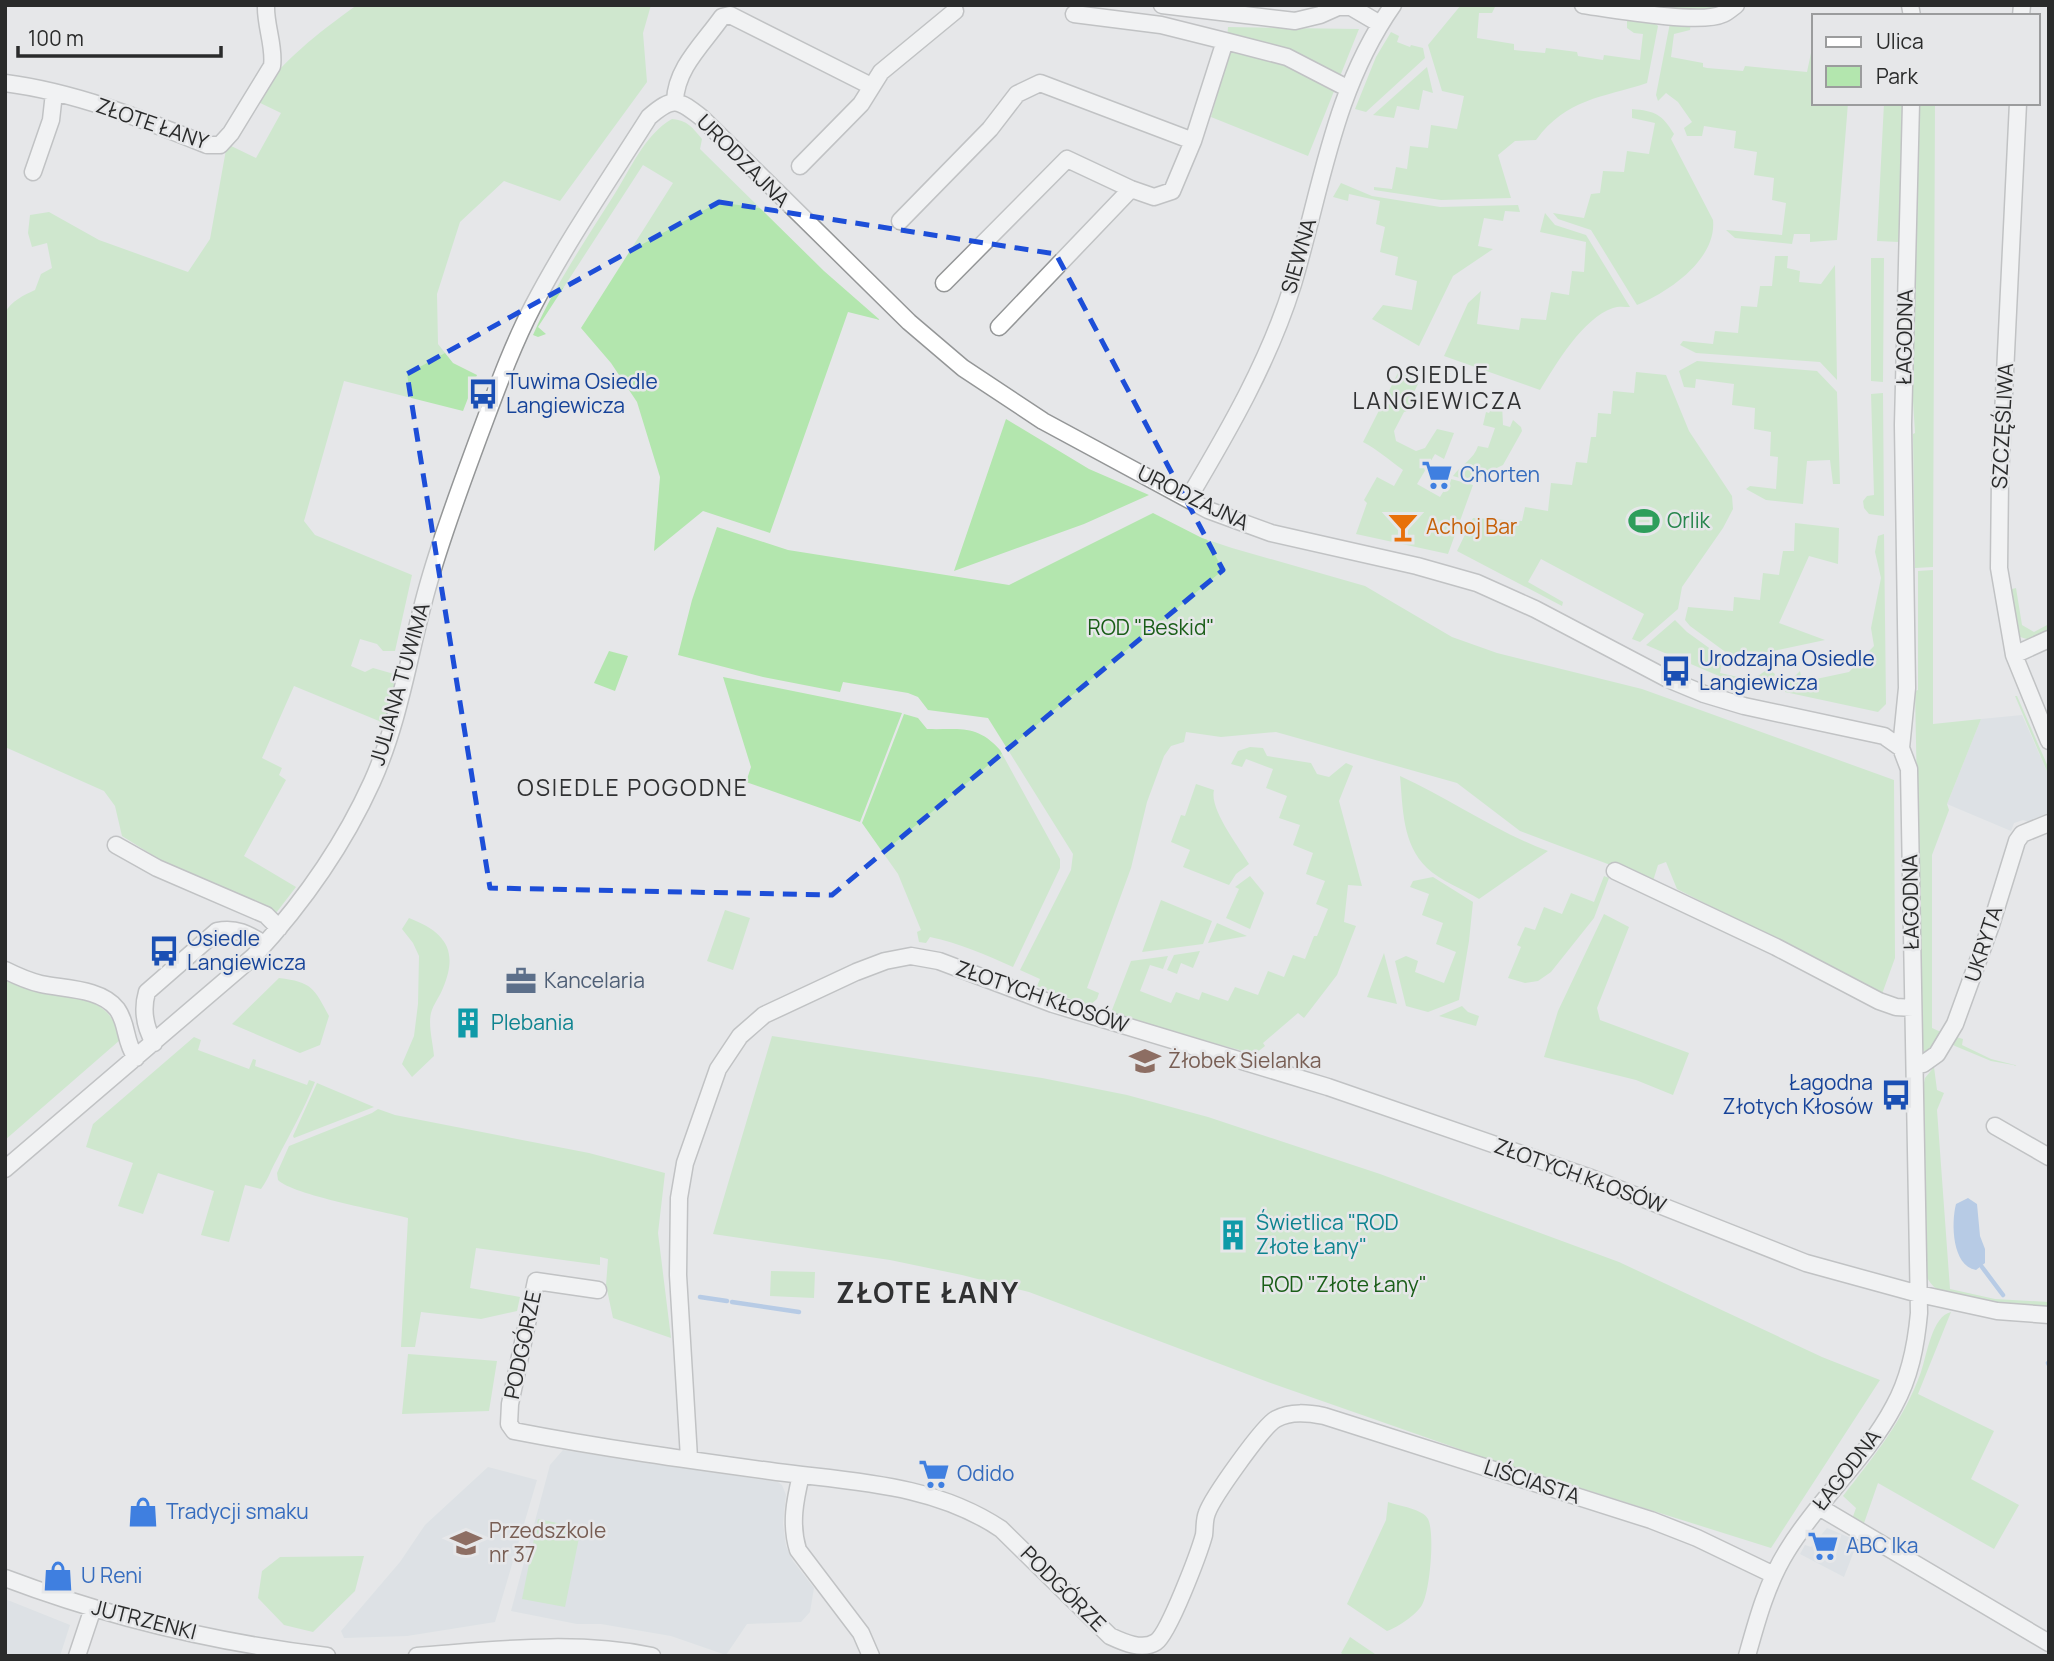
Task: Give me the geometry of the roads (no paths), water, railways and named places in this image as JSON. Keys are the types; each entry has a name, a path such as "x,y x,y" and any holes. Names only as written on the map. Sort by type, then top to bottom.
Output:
{"street":[{"name":"ZŁOTE ŁANY","path":"5,83 117,110 207,145 220,145 232,133 272,66 265,5"},
{"path":"1162,5 1295,21 1338,7 1351,7 1380,24"},
{"name":"SIEWNA","path":"1188,499 1261,370 1293,283 1347,88 1380,24 1393,5"},
{"path":"1583,5 1643,14 1703,18 1722,15 1736,5"},
{"path":"800,166 862,104 881,72 955,11"},
{"path":"1074,13 1161,25 1287,57 1347,88"},
{"path":"668,103 682,71 722,17 730,15 871,86"},
{"path":"944,283 1067,159 1154,197 1172,191 1193,141 1225,41"},
{"path":"900,221 990,129 1017,93 1040,83 1193,141"},
{"path":"33,172 51,120 54,93"},
{"name":"URODZAJNA","path":"668,103 687,106 702,118 909,322 963,368 1042,421 1188,499 1271,533 1469,580 1507,595 1668,679 1704,694 1744,706 1884,736 1900,748"},
{"name":"JULIANA TUWIMA","path":"5,1168 228,980 279,928 344,838 372,781 398,709 427,590 444,534 520,332 583,219 649,117 668,103"},
{"name":"ŁAGODNA","path":"1747,1656 1774,1576 1791,1545 1878,1432 1902,1388 1917,1337 1919,1294 1909,769 1900,748 1907,688 1903,425 1911,105"},
{"name":"SZCZĘŚLIWA","path":"2018,105 1998,547 2002,595 2014,655 2049,741"},
{"path":"999,327 1131,189"},
{"path":"2014,655 2049,639"},
{"name":"UKRYTA","path":"1915,1065 1923,1064 1937,1054 1955,1024 1991,925 2017,841 2022,834 2049,823"},
{"path":"116,845 157,868 266,915 279,928"},
{"path":"1615,871 1776,947 1888,1005 1913,1008"},
{"path":"154,1043 148,1033 143,1004 147,992 217,931 230,929 247,933 264,944"},
{"name":"ZŁOTYCH KŁOSÓW","path":"689,1458 679,1286 679,1198 685,1163 718,1069 740,1036 764,1015 856,972 885,961 911,956 939,961 1053,1004 1328,1087 1591,1178 1806,1263 1919,1294 1997,1311 2049,1315"},
{"path":"5,970 21,978 96,995 110,1002 124,1022 128,1046 136,1058"},
{"path":"1995,1126 2049,1157"},
{"name":"PODGÓRZE","path":"598,1290 537,1281 515,1379 509,1424 514,1431 634,1453 882,1485 932,1495 986,1519 1013,1539 1110,1636 1125,1643 1146,1646 1158,1641 1198,1551 1206,1514 1256,1438 1275,1420 1284,1416"},
{"name":"LIŚCIASTA","path":"1284,1416 1303,1413 1324,1416 1651,1520 1697,1538 1774,1576"},
{"path":"801,1475 794,1506 794,1536 798,1550 862,1633 871,1656"},
{"path":"1819,1507 2049,1643"},
{"name":"JUTRZENKI","path":"5,1578 93,1608 232,1642 327,1656"},
{"path":"77,1656 93,1608"},
{"path":"417,1656 543,1647 595,1647 652,1656"}],"water":[{"path":"1968,1198 1977,1204 1980,1236 1985,1249 1985,1263 1976,1270 1962,1261 1955,1243 1956,1204"}],"waterway":[{"path":"1982,1267 2003,1295"},
{"path":"700,1297 727,1301"},
{"path":"732,1302 799,1312"}],"place":[{"name":"Tuwima Osiedle Langiewicza","path":"483,394"},
{"name":"Chorten","path":"1437,475"},
{"name":"Orlik","path":"1644,521"},
{"name":"Achoj Bar","path":"1403,527"},
{"name":"Urodzajna Osiedle Langiewicza","path":"1676,671"},
{"name":"Osiedle Langiewicza","path":"164,951"},
{"name":"Kancelaria","path":"521,981"},
{"name":"Plebania","path":"468,1023"},
{"name":"Żłobek Sielanka","path":"1145,1061"},
{"name":"Łagodna Złotych Kłosów","path":"1896,1095"},
{"name":"Świetlica \"ROD Złote Łany\"","path":"1233,1235"},
{"name":"Odido","path":"934,1474"},
{"name":"Tradycji smaku","path":"143,1512"},
{"name":"Przedszkole nr 37","path":"466,1543"},
{"name":"ABC Ika","path":"1823,1546"},
{"name":"U Reni","path":"58,1576"}],"district":[{"name":"OSIEDLE LANGIEWICZA","path":"1438,388"},
{"name":"OSIEDLE POGODNE","path":"633,788"},
{"name":"ZŁOTE ŁANY","path":"928,1293"}],"park label":[{"name":"ROD \"Beskid\"","path":"1151,628"},
{"name":"ROD \"Złote Łany\"","path":"1344,1285"}]}
